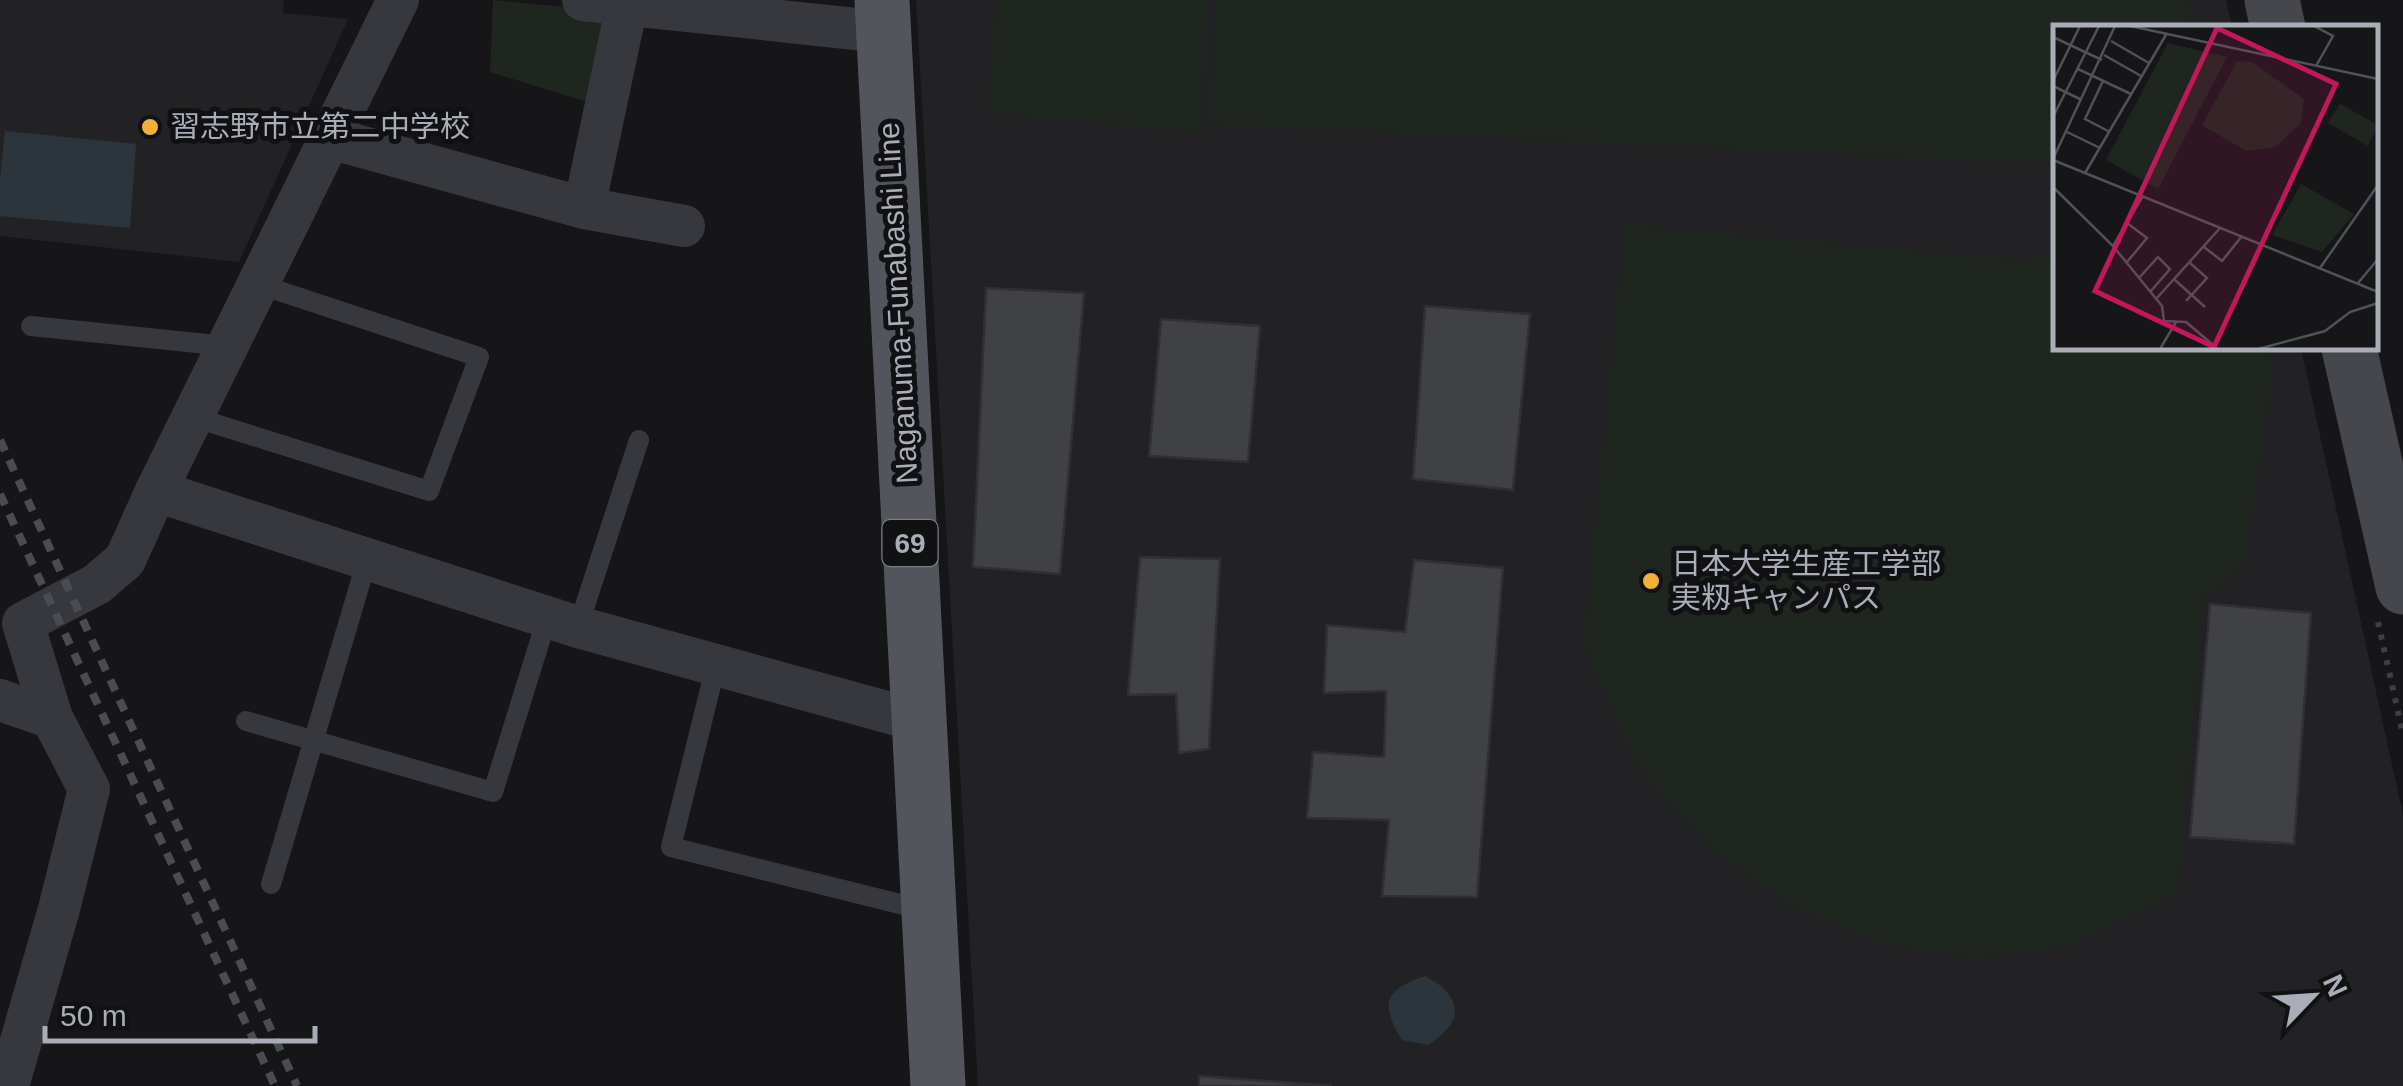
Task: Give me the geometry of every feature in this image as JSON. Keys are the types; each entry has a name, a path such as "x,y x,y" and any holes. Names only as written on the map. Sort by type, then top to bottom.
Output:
{"main road":[{"name":"Naganuma-Funabashi Line","path":"883,16 938,1086"}],"street":[{"path":"8,1086 89,788 52,718 23,623 97,584 125,560 398,0"},
{"path":"583,0 883,16"},
{"path":"2272,0 2277,25"},
{"path":"584,208 627,5"},
{"path":"330,138 584,208 684,226"},
{"path":"2349,350 2403,588"},
{"path":"156,490 562,622 919,721"},
{"path":"0,700 52,718"}],"lane":[{"path":"193,417 430,491 479,357 258,284"},
{"path":"32,326 228,346"},
{"path":"246,720 494,792 640,440"},
{"path":"271,884 367,560"},
{"path":"716,665 671,848 929,912"}],"shaded area":[{"name":"習志野市立第二中学校","path":"0,0 284,0 283,13 348,19 239,262 0,236"},
{"path":"493,0 607,11 591,103 490,72"},
{"name":"日本大学生産工学部 実籾キャンパス","path":"916,0 2226,0 2232,25 2053,25 2053,350 2301,350 2403,815 2403,1086 978,1086"},
{"path":"997,0 1210,0 1201,133 989,113"},
{"path":"1216,0 2187,0 2193,25 2053,25 2053,164 1208,124"},
{"path":"5,131 136,144 130,228 0,216"},
{"path":"1625,225 2023,261 2053,256 2053,350 2268,350 2272,376 2245,562 2204,596 2178,894 2069,946 1976,958 1883,944 1788,904 1710,847 1636,764 1584,643"},
{"path":"1425,976 1444,989 1455,1008 1448,1029 1428,1045 1402,1040 1389,1007 1394,993"}],"building":[{"path":"986,288 1084,293 1060,574 973,567"},
{"path":"1425,306 1530,314 1513,490 1413,479"},
{"path":"1161,319 1260,326 1248,462 1149,456"},
{"path":"1140,557 1220,559 1209,749 1179,753 1176,694 1128,695"},
{"path":"1414,560 1503,568 1477,897 1382,896 1389,820 1307,818 1313,752 1384,757 1386,691 1324,693 1327,625 1405,632"},
{"path":"2210,604 2311,613 2294,844 2190,837"},
{"path":"1199,1076 1332,1086 1199,1086"}],"railway":[{"path":"0,440 297,1086"},
{"path":"0,494 275,1086"}],"place":[{"name":"習志野市立第二中学校","path":"150,127"},
{"name":"日本大学生産工学部 実籾キャンパス","path":"1651,581"}]}
